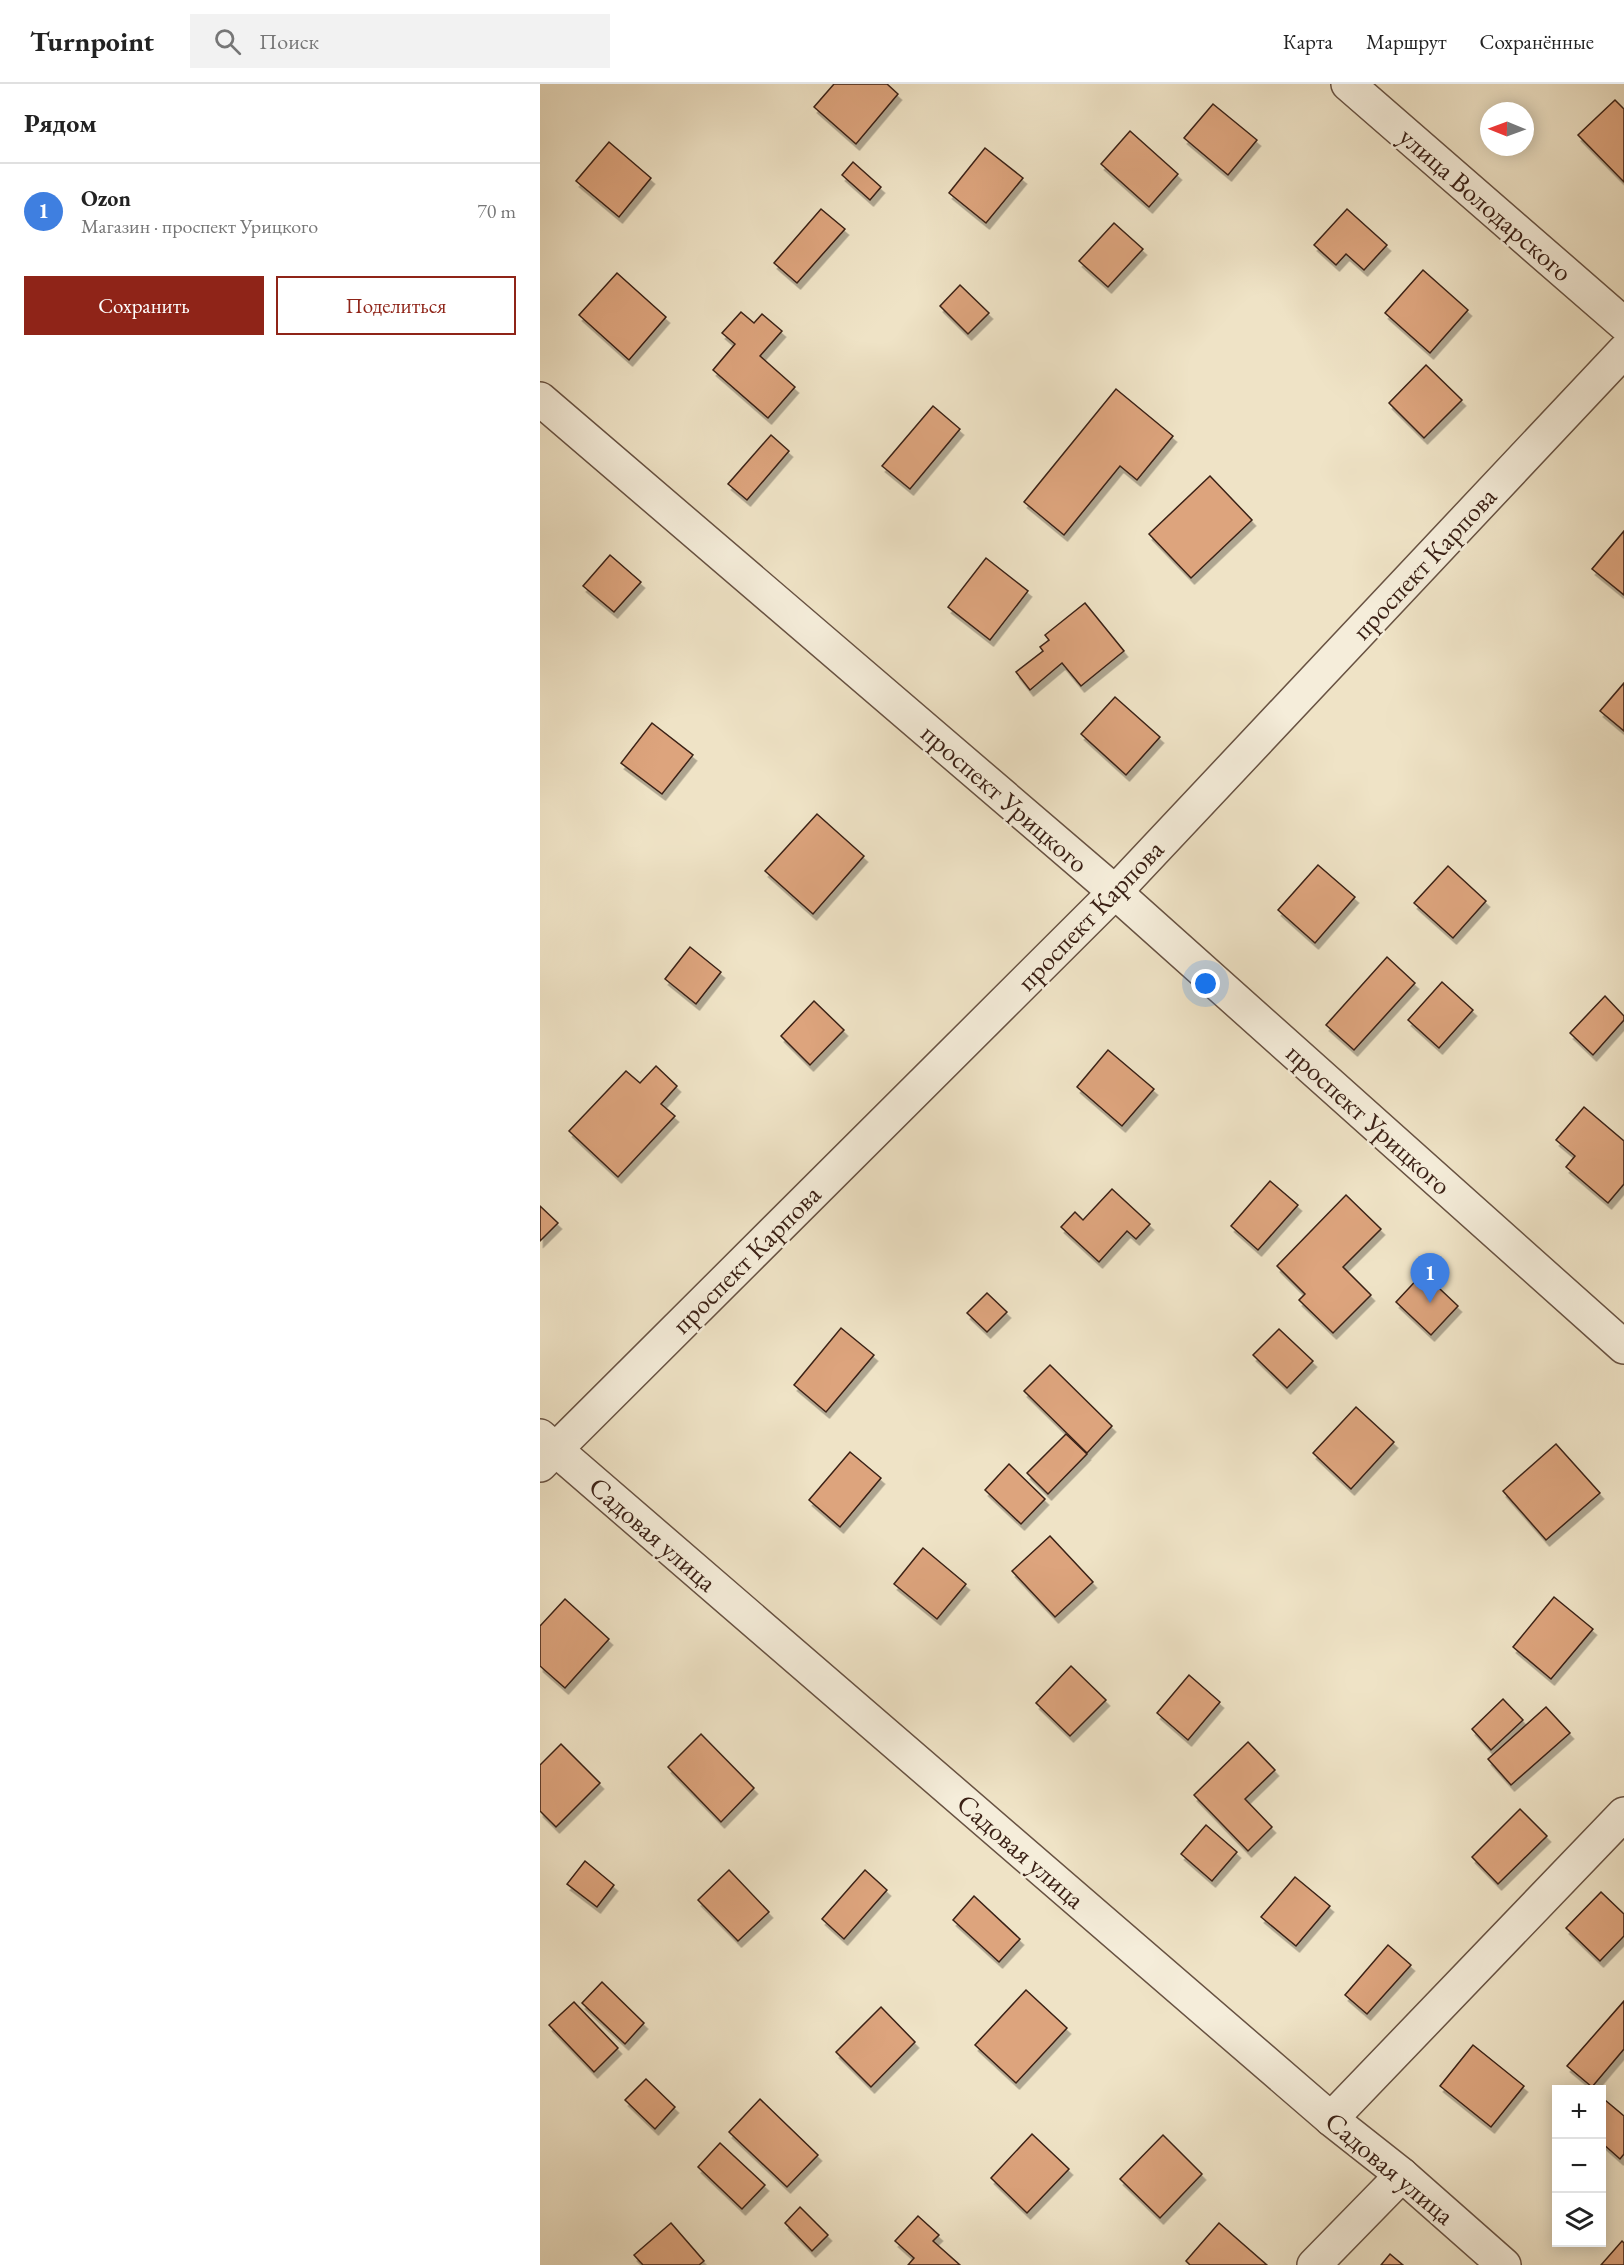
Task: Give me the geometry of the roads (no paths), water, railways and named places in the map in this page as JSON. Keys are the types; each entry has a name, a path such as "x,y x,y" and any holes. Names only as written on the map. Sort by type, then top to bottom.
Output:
{"street":[{"name":"улица Володарского","path":"1348,84 1624,324"},
{"name":"проспект Карпова","path":"545,1450 1114,892 1624,351"},
{"name":"проспект Урицкого","path":"540,399 1114,892 1624,1347"},
{"name":"Садовая улица","path":"545,1450 1331,2119 1402,2175 1504,2265"},
{"path":"1331,2119 1624,1814"},
{"path":"1314,2265 1402,2175"}],"place":[{"name":"Ozon","path":"1430,1303"}]}
